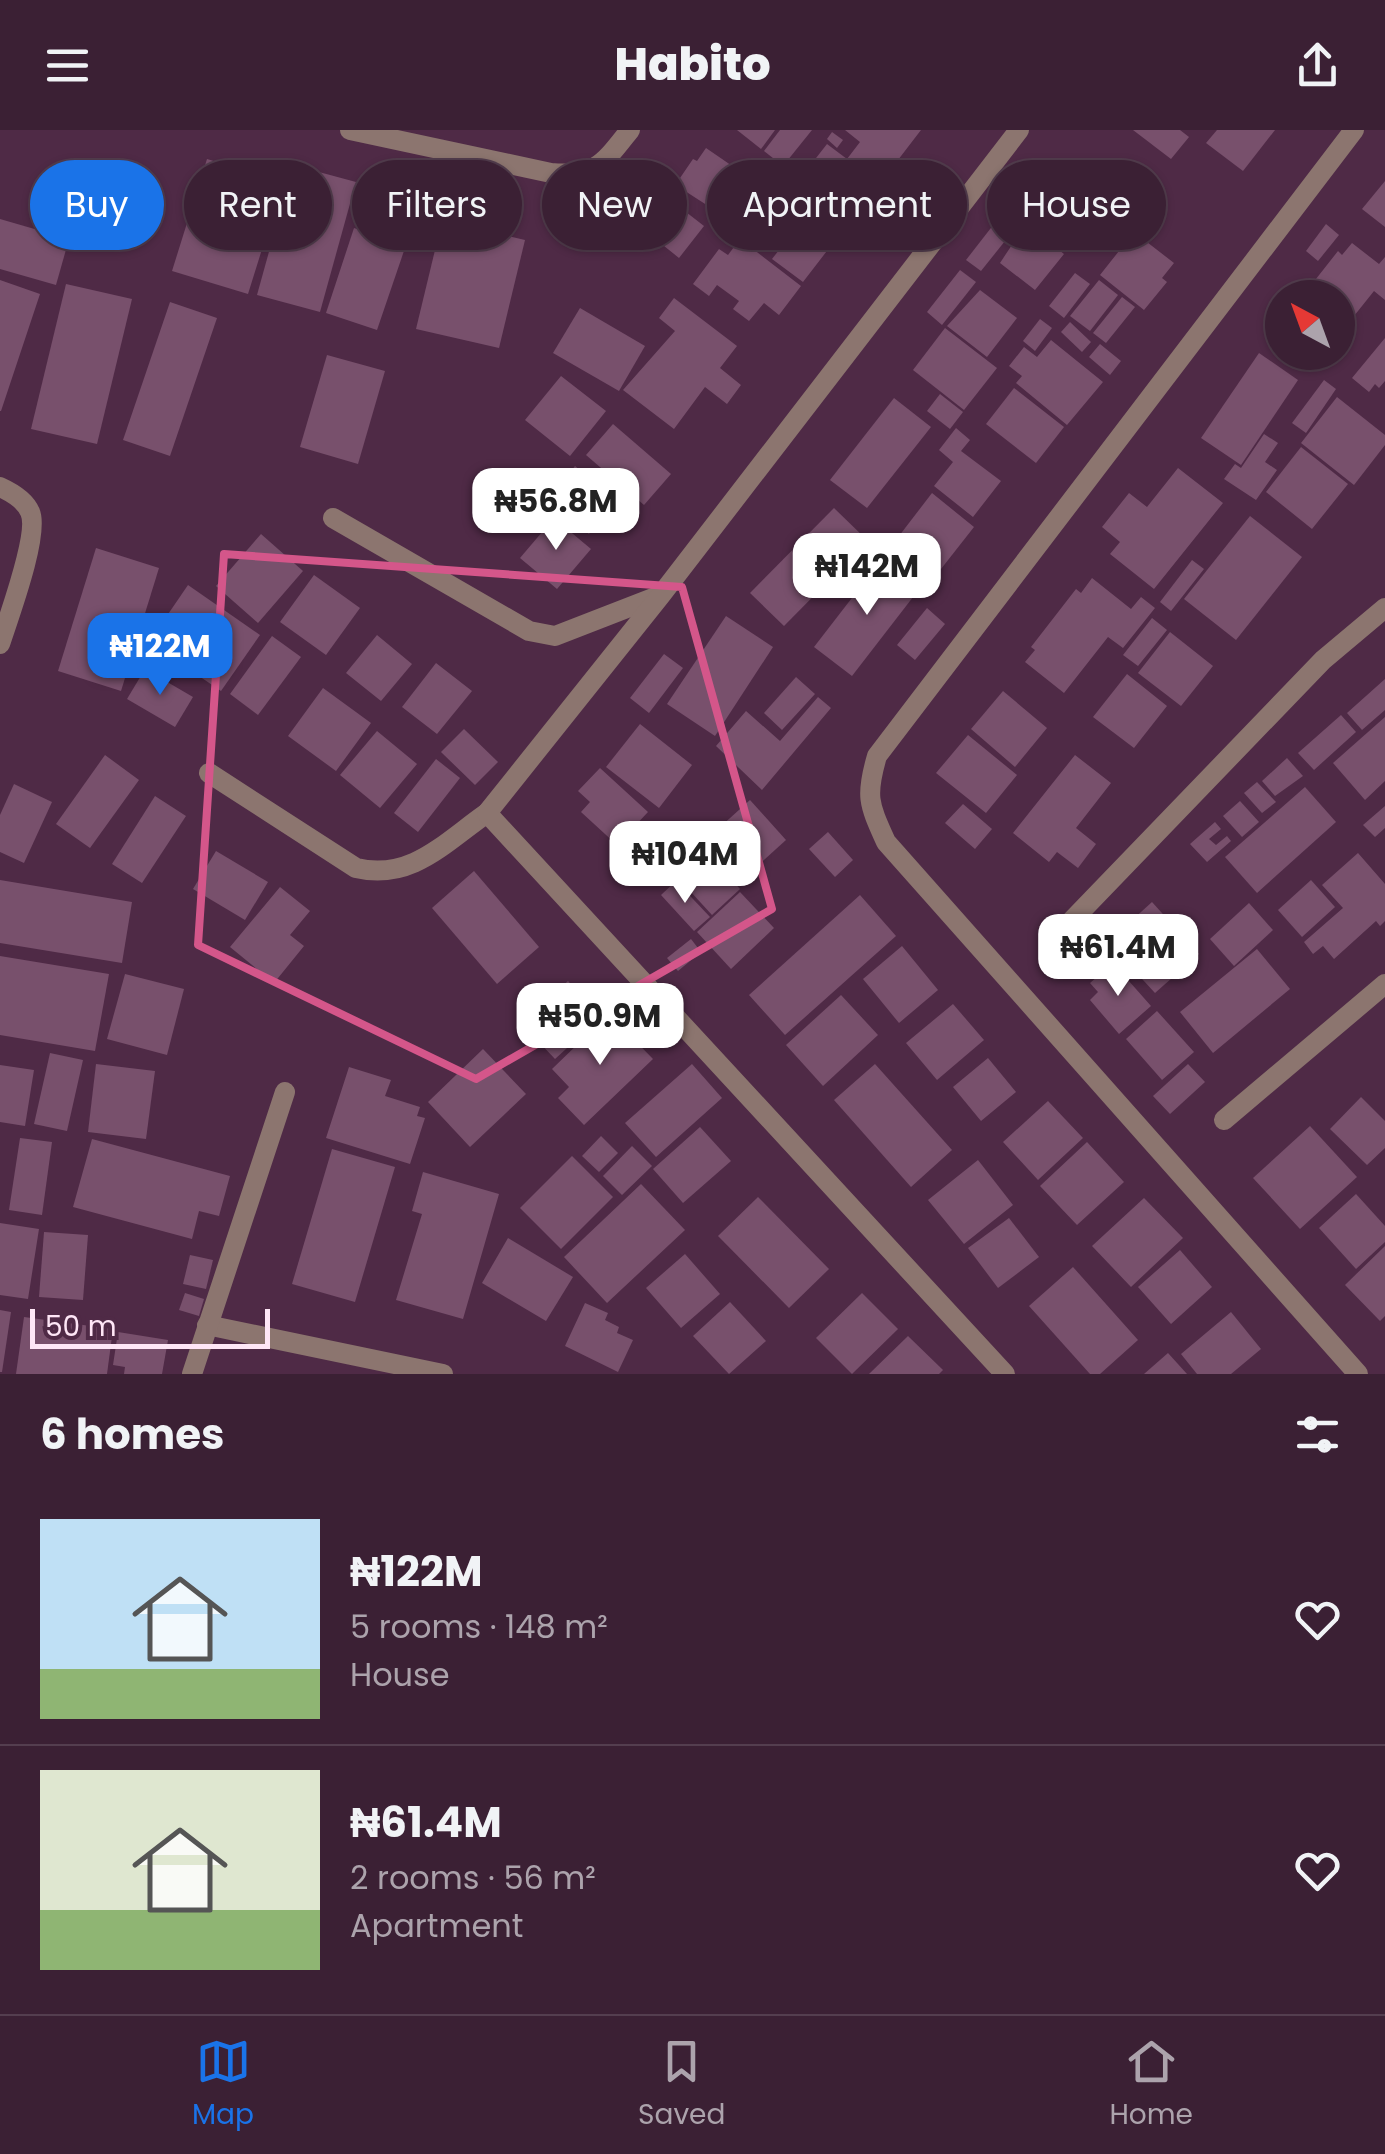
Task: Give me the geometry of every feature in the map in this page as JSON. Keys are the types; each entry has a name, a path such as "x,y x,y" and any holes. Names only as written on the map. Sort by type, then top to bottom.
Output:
{"street":[{"path":"350,130 551,173 578,175 596,168 630,130"},
{"path":"209,773 356,868 379,873 403,870 487,813 661,596 1019,130"},
{"path":"1354,130 877,756 868,786 872,809 886,842 1358,1374"},
{"path":"0,487 14,493 30,512 32,534 0,644"},
{"path":"333,518 529,631 555,636 661,596"},
{"path":"1057,936 1323,660 1385,608"},
{"path":"487,813 1004,1374"},
{"path":"1224,1120 1385,984"},
{"path":"192,1374 285,1092"},
{"path":"207,1325 443,1374"}],"highlighted area":[{"path":"224,554 682,587 772,909 476,1079 198,945"}],"building":[{"path":"737,130 775,130 761,149"},
{"path":"780,130 812,130 788,160 775,160 764,151"},
{"path":"845,130 921,130 898,160 814,160 827,144 847,159 860,142"},
{"path":"1133,130 1180,130 1189,137 1171,159"},
{"path":"1217,130 1275,130 1243,171 1206,143"},
{"path":"832,132 843,140 837,148 827,139"},
{"path":"706,148 724,160 707,160 707,205 687,192 687,168 693,159 697,161"},
{"path":"332,176 352,181 352,196 320,312 257,295 269,250 332,250"},
{"path":"1385,181 1385,227 1362,209"},
{"path":"687,213 704,226 687,248"},
{"path":"0,219 30,228 30,250 66,250 56,285 0,269"},
{"path":"1326,224 1339,235 1318,261 1306,251"},
{"path":"184,233 184,250 262,250 248,294 172,271"},
{"path":"987,233 987,250 998,250 981,271 966,260"},
{"path":"352,234 352,250 404,250 377,330 326,313"},
{"path":"522,239 525,240 499,348 416,329 435,250 522,250"},
{"path":"1352,243 1379,264 1385,257 1385,300 1374,291 1355,315 1355,280 1315,280 1338,251 1342,255"},
{"path":"669,250 685,250 679,258"},
{"path":"718,250 728,255 732,250 754,250 801,286 779,315 764,303 749,321 733,309 739,301 717,285 709,296 693,284"},
{"path":"779,250 828,250 803,282 772,259"},
{"path":"1009,250 1059,250 1064,254 1035,290 1000,263"},
{"path":"1120,250 1157,250 1174,263 1162,278 1167,282 1144,310 1100,275"},
{"path":"960,270 976,282 942,325 927,312"},
{"path":"1075,273 1090,284 1064,318 1049,306"},
{"path":"0,280 40,294 1,411 0,411"},
{"path":"1099,280 1118,295 1090,331 1070,316"},
{"path":"66,284 132,299 97,444 31,429"},
{"path":"980,290 1017,318 987,357 947,326"},
{"path":"1122,297 1135,307 1106,343 1093,333"},
{"path":"674,298 737,346 720,368 741,385 727,404 705,387 674,429 623,390 675,331 659,318"},
{"path":"170,302 217,318 170,456 123,440"},
{"path":"580,308 645,346 619,391 553,353"},
{"path":"1040,319 1052,328 1035,351 1023,341"},
{"path":"1070,322 1091,342 1082,352 1061,332"},
{"path":"945,328 997,368 964,410 913,370"},
{"path":"1385,338 1385,381 1379,388 1375,384 1369,392 1352,378"},
{"path":"1051,340 1103,382 1067,425 1016,383 1022,376 1009,366 1024,347 1037,357"},
{"path":"1100,344 1121,361 1110,375 1089,357"},
{"path":"1259,353 1265,357 1265,370 1284,370 1298,380 1241,465 1201,438"},
{"path":"327,355 385,371 358,464 300,447"},
{"path":"561,376 606,411 570,456 525,420"},
{"path":"1324,380 1336,389 1306,433 1292,423"},
{"path":"1014,388 1064,427 1036,463 986,424"},
{"path":"940,394 963,412 950,429 927,411"},
{"path":"1337,397 1385,435 1385,445 1354,485 1301,443"},
{"path":"894,398 931,427 867,508 830,480"},
{"path":"613,424 671,474 644,505 586,455"},
{"path":"956,428 970,440 961,451 1001,481 973,517 934,486 953,462 939,450"},
{"path":"1264,434 1278,443 1265,462 1277,470 1256,500 1224,479 1235,464 1241,468"},
{"path":"1301,447 1348,484 1312,529 1266,492"},
{"path":"575,466 616,499 589,534 547,502 532,522 496,496 515,471 551,497"},
{"path":"1178,468 1223,503 1154,589 1110,554 1120,542 1102,527 1129,493 1147,507"},
{"path":"932,493 974,527 941,569 899,536"},
{"path":"834,508 868,541 784,626 750,593"},
{"path":"1250,516 1302,557 1236,640 1184,599"},
{"path":"554,518 591,549 557,589 520,558"},
{"path":"261,534 303,571 258,623 216,586"},
{"path":"96,548 159,568 121,691 58,671"},
{"path":"882,559 920,588 852,676 814,647"},
{"path":"1192,560 1204,569 1171,611 1160,602"},
{"path":"314,575 360,608 326,655 280,622"},
{"path":"1092,578 1131,609 1141,597 1155,608 1123,648 1108,637 1064,693 1025,662 1035,650 1031,647 1076,589 1081,593"},
{"path":"188,585 260,635 221,691 149,642"},
{"path":"927,608 945,624 915,660 897,645"},
{"path":"726,616 773,647 715,736 667,704"},
{"path":"1152,618 1167,630 1138,666 1123,655"},
{"path":"1170,632 1213,666 1181,706 1138,673"},
{"path":"377,635 412,664 381,701 346,673"},
{"path":"272,636 301,657 258,715 230,694"},
{"path":"664,654 683,668 649,713 630,698"},
{"path":"436,663 472,691 437,734 402,707"},
{"path":"145,669 193,697 175,727 127,699"},
{"path":"1127,674 1167,706 1134,748 1093,717"},
{"path":"796,677 815,694 782,730 764,713"},
{"path":"1385,679 1385,710 1362,730 1347,713"},
{"path":"323,688 371,723 336,771 288,736"},
{"path":"1003,691 1047,728 1015,767 971,729"},
{"path":"818,697 831,708 762,790 716,746 746,711 780,741"},
{"path":"1341,715 1356,732 1314,770 1298,753"},
{"path":"1385,717 1385,781 1365,800 1333,763"},
{"path":"640,724 692,765 659,808 606,767"},
{"path":"464,729 498,762 475,785 441,752"},
{"path":"377,731 417,764 380,808 340,775"},
{"path":"968,735 1017,775 986,813 936,773"},
{"path":"105,755 139,780 90,848 56,824"},
{"path":"1075,755 1111,783 1076,828 1096,844 1078,868 1057,852 1049,862 1013,833"},
{"path":"1287,758 1303,776 1275,796 1262,781"},
{"path":"436,759 460,778 418,832 394,813"},
{"path":"600,768 648,812 617,845 581,812 590,802 578,791"},
{"path":"1257,782 1276,802 1262,813 1244,793"},
{"path":"14,784 52,802 24,863 0,852 0,815"},
{"path":"1305,787 1336,822 1257,893 1225,857"},
{"path":"155,796 186,816 142,883 112,864"},
{"path":"750,800 786,840 745,877 709,837"},
{"path":"1240,801 1259,822 1242,837 1223,816"},
{"path":"963,804 992,829 975,849 945,823"},
{"path":"1385,806 1385,828 1375,837 1363,825"},
{"path":"1215,822 1221,829 1209,839 1216,845 1227,836 1231,841 1207,862 1190,844"},
{"path":"662,824 682,845 640,884 620,863"},
{"path":"828,832 853,860 835,877 809,849"},
{"path":"216,851 268,882 245,920 193,889"},
{"path":"708,853 740,889 712,915 679,879"},
{"path":"1358,853 1385,884 1385,921 1380,926 1376,921 1334,959 1323,946 1313,954 1304,942 1343,908 1322,885"},
{"path":"474,871 539,947 497,984 432,908"},
{"path":"0,880 132,902 122,963 0,943"},
{"path":"1311,880 1335,907 1302,937 1278,910"},
{"path":"676,881 710,917 694,931 661,895"},
{"path":"280,887 310,911 290,935 304,946 274,983 230,947"},
{"path":"740,892 774,928 731,969 697,932"},
{"path":"860,895 896,936 785,1035 749,995"},
{"path":"1152,902 1199,954 1155,993 1108,942"},
{"path":"1249,903 1273,930 1234,966 1210,939"},
{"path":"691,939 701,952 678,971 667,958"},
{"path":"902,946 938,990 899,1023 863,979"},
{"path":"1257,949 1290,989 1213,1053 1180,1012"},
{"path":"0,956 109,974 95,1051 0,1035"},
{"path":"1113,963 1151,1006 1119,1034 1090,1000 1098,992 1090,983"},
{"path":"125,974 184,989 167,1055 107,1039"},
{"path":"568,981 601,1017 555,1059 521,1023"},
{"path":"841,995 878,1035 823,1086 786,1045"},
{"path":"953,1004 984,1040 937,1080 906,1043"},
{"path":"1157,1011 1194,1052 1162,1080 1126,1039"},
{"path":"609,1014 653,1059 584,1125 558,1098 569,1087 552,1069"},
{"path":"483,1049 526,1094 470,1147 428,1102"},
{"path":"50,1053 83,1060 67,1131 34,1124"},
{"path":"988,1058 1016,1092 981,1121 953,1087"},
{"path":"96,1064 155,1071 146,1139 88,1132"},
{"path":"692,1064 722,1098 656,1157 625,1123"},
{"path":"875,1064 952,1150 911,1187 834,1100"},
{"path":"1188,1064 1205,1082 1170,1114 1153,1096"},
{"path":"0,1065 34,1070 25,1126 0,1122"},
{"path":"349,1067 391,1080 385,1096 420,1107 417,1116 425,1118 410,1164 326,1138"},
{"path":"1361,1097 1385,1121 1385,1148 1367,1165 1330,1129"},
{"path":"1048,1101 1083,1138 1038,1180 1003,1142"},
{"path":"1310,1126 1357,1177 1300,1229 1253,1178"},
{"path":"700,1127 731,1161 683,1203 653,1169"},
{"path":"601,1136 618,1153 599,1172 582,1156"},
{"path":"20,1138 52,1142 42,1215 9,1210"},
{"path":"92,1139 230,1176 219,1216 199,1211 192,1239 73,1207"},
{"path":"1087,1142 1124,1182 1077,1225 1040,1186"},
{"path":"632,1146 652,1166 622,1195 603,1176"},
{"path":"332,1149 395,1167 355,1302 292,1284"},
{"path":"572,1156 613,1197 561,1249 520,1208"},
{"path":"978,1160 1013,1205 964,1244 928,1200"},
{"path":"423,1172 499,1194 463,1319 396,1300 422,1214 412,1211"},
{"path":"641,1184 685,1230 607,1303 564,1257"},
{"path":"1356,1194 1385,1226 1385,1242 1356,1269 1319,1228"},
{"path":"758,1197 829,1269 789,1308 718,1236"},
{"path":"1144,1198 1183,1238 1131,1287 1092,1246"},
{"path":"1009,1218 1039,1257 998,1288 968,1248"},
{"path":"0,1223 39,1229 28,1299 0,1295"},
{"path":"44,1232 88,1235 83,1300 39,1297"},
{"path":"508,1238 573,1277 546,1321 482,1283"},
{"path":"1385,1246 1385,1316 1380,1321 1345,1285"},
{"path":"1180,1250 1212,1287 1171,1324 1138,1287"},
{"path":"685,1254 720,1294 681,1328 646,1288"},
{"path":"190,1255 213,1260 206,1289 183,1284"},
{"path":"1073,1267 1138,1340 1100,1374 1090,1374 1029,1306"},
{"path":"185,1293 204,1299 199,1316 179,1310"},
{"path":"862,1293 898,1329 852,1374 816,1338"},
{"path":"730,1302 766,1341 729,1374 693,1336"},
{"path":"585,1303 608,1313 605,1320 619,1327 617,1333 633,1340 618,1372 565,1346"},
{"path":"0,1310 11,1312 2,1372 0,1372"},
{"path":"1231,1312 1261,1349 1231,1374 1197,1374 1181,1354"},
{"path":"24,1317 113,1329 107,1374 16,1374"},
{"path":"118,1332 168,1340 162,1374 124,1374 125,1367 113,1365"},
{"path":"908,1336 943,1370 939,1374 869,1374"},
{"path":"1168,1353 1187,1374 1144,1374"}]}
